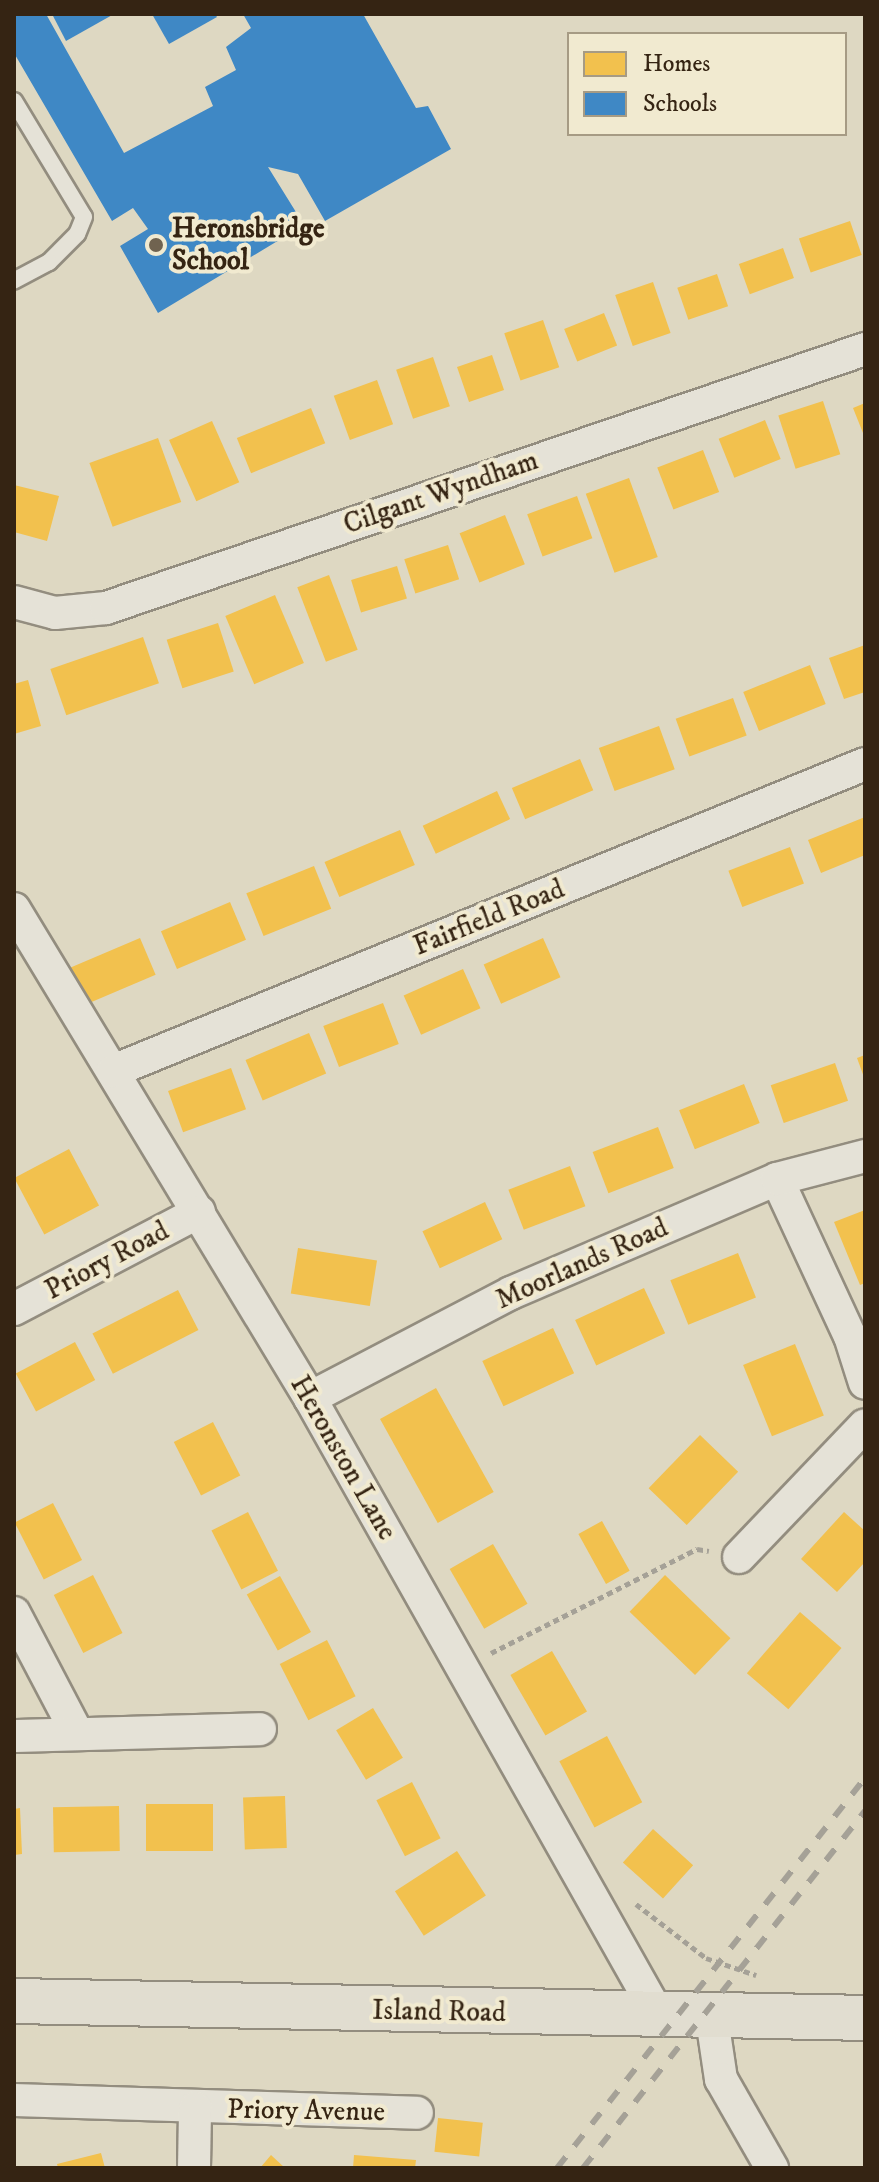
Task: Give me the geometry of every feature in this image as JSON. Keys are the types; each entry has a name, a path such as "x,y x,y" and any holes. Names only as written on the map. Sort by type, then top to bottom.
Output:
{"main road":[{"name":"Island Road","path":"14,2001 712,2019 865,2018"}],"street":[{"name":"Cilgant Wyndham","path":"14,602 55,613 106,608 865,349"},
{"name":"Fairfield Road","path":"113,1071 865,764"},
{"name":"Heronston Lane","path":"14,909 310,1398 659,2016"},
{"name":"Moorlands Road","path":"310,1398 511,1293 777,1179 865,1156"},
{"path":"777,1179 850,1336 865,1383"},
{"name":"Priory Road","path":"14,1309 199,1212"},
{"path":"739,1557 865,1425"},
{"path":"14,1613 77,1733"},
{"path":"14,1736 260,1729"},
{"path":"712,2019 721,2079 772,2168"},
{"name":"Priory Avenue","path":"14,2100 417,2113"},
{"name":"Priory Avenue","path":"194,2168 195,2108"}],"lane":[{"path":"14,101 84,217 77,234 49,262 14,281"}],"path":[{"path":"462,1667 697,1549 739,1557"},
{"path":"628,1897 706,1958 773,1976"}],"building: Homes":[{"path":"850,221 862,255 811,273 799,239"},
{"path":"783,248 794,278 750,294 739,264"},
{"path":"717,274 728,306 688,320 677,288"},
{"path":"653,282 671,333 633,346 615,295"},
{"path":"604,313 617,345 577,362 564,329"},
{"path":"543,320 559,367 521,381 504,333"},
{"path":"492,355 504,390 469,402 457,367"},
{"path":"433,357 450,406 413,419 396,370"},
{"path":"377,380 393,424 350,440 334,396"},
{"path":"823,401 840,454 796,469 778,416"},
{"path":"865,403 865,438 853,408"},
{"path":"311,408 325,443 251,473 237,438"},
{"path":"765,420 781,459 734,478 719,439"},
{"path":"212,421 239,482 196,501 169,440"},
{"path":"158,438 181,502 113,527 89,463"},
{"path":"703,450 719,492 673,510 657,468"},
{"path":"629,478 658,557 615,573 586,494"},
{"path":"14,485 59,496 47,541 14,532"},
{"path":"577,496 592,538 543,556 527,514"},
{"path":"505,515 525,564 479,582 460,533"},
{"path":"448,545 459,579 415,593 404,559"},
{"path":"397,566 407,599 361,613 351,580"},
{"path":"329,575 358,650 326,662 297,587"},
{"path":"275,595 304,663 254,684 225,616"},
{"path":"218,623 234,672 182,688 167,640"},
{"path":"143,637 159,683 66,715 50,669"},
{"path":"865,645 865,692 844,699 829,658"},
{"path":"810,665 826,704 759,731 743,692"},
{"path":"28,680 41,726 14,734 14,684"},
{"path":"733,698 747,736 689,756 676,719"},
{"path":"659,726 675,769 615,791 599,748"},
{"path":"580,759 593,790 525,819 512,788"},
{"path":"497,791 510,819 436,854 423,826"},
{"path":"865,817 865,855 821,873 808,840"},
{"path":"400,830 415,865 339,897 325,862"},
{"path":"790,847 804,883 742,907 728,871"},
{"path":"314,866 331,909 264,936 246,893"},
{"path":"230,902 246,940 177,969 161,931"},
{"path":"140,938 156,975 79,1007 64,970"},
{"path":"543,938 560,977 501,1004 484,964"},
{"path":"463,969 480,1008 421,1035 404,995"},
{"path":"383,1003 399,1044 339,1067 323,1026"},
{"path":"309,1033 326,1074 263,1100 245,1060"},
{"path":"865,1055 865,1080 857,1058"},
{"path":"835,1063 848,1101 784,1123 771,1085"},
{"path":"231,1068 246,1109 183,1132 168,1091"},
{"path":"744,1084 760,1123 695,1149 679,1110"},
{"path":"658,1127 674,1168 608,1193 593,1152"},
{"path":"69,1149 99,1206 44,1235 14,1178"},
{"path":"570,1166 585,1206 524,1230 508,1190"},
{"path":"485,1202 502,1239 440,1268 422,1231"},
{"path":"865,1210 865,1283 860,1285 834,1222"},
{"path":"298,1248 377,1261 370,1306 291,1293"},
{"path":"738,1253 756,1298 688,1325 670,1280"},
{"path":"644,1288 665,1333 596,1365 575,1320"},
{"path":"178,1290 198,1330 113,1374 92,1334"},
{"path":"553,1328 574,1373 503,1406 482,1361"},
{"path":"75,1342 95,1380 36,1411 16,1373"},
{"path":"795,1344 824,1415 772,1436 743,1365"},
{"path":"436,1388 494,1492 438,1523 380,1419"},
{"path":"213,1422 240,1475 201,1495 174,1442"},
{"path":"700,1435 738,1472 687,1525 649,1488"},
{"path":"53,1503 82,1560 44,1580 15,1523"},
{"path":"248,1512 278,1571 241,1589 211,1531"},
{"path":"844,1512 865,1531 865,1562 837,1592 801,1559"},
{"path":"602,1521 630,1571 606,1584 578,1534"},
{"path":"493,1544 528,1604 484,1629 450,1569"},
{"path":"93,1575 123,1633 83,1653 54,1595"},
{"path":"665,1575 730,1638 695,1675 630,1612"},
{"path":"280,1576 311,1632 278,1650 247,1594"},
{"path":"800,1612 842,1648 788,1709 747,1673"},
{"path":"327,1640 356,1696 308,1720 280,1664"},
{"path":"552,1651 587,1712 545,1736 510,1675"},
{"path":"373,1708 403,1758 366,1780 336,1730"},
{"path":"607,1736 642,1802 595,1828 559,1761"},
{"path":"412,1782 441,1838 405,1856 376,1800"},
{"path":"285,1796 287,1848 245,1849 243,1797"},
{"path":"146,1804 213,1804 213,1851 146,1851"},
{"path":"119,1806 120,1851 54,1852 53,1807"},
{"path":"20,1808 22,1854 14,1855 14,1809"},
{"path":"653,1829 693,1865 663,1899 623,1862"},
{"path":"457,1851 486,1895 424,1936 395,1891"},
{"path":"438,2118 483,2123 479,2157 434,2152"},
{"path":"101,2153 105,2168 58,2168 57,2164"},
{"path":"271,2155 285,2168 260,2168"},
{"path":"354,2155 416,2160 415,2168 353,2168"}],"building: Schools":[{"path":"14,14 46,14 124,153 213,106 205,87 236,70 226,47 251,28 243,14 363,14 416,108 428,106 451,149 325,221 298,174 268,167 304,225 158,313 120,246 148,229 133,208 112,221 14,53"},
{"path":"52,14 114,14 66,41"},
{"path":"152,14 215,14 217,17 169,44"}],"railway":[{"path":"557,2168 865,1778"},
{"path":"583,2168 865,1811"}],"place":[{"name":"Heronsbridge School","path":"156,245"}]}
